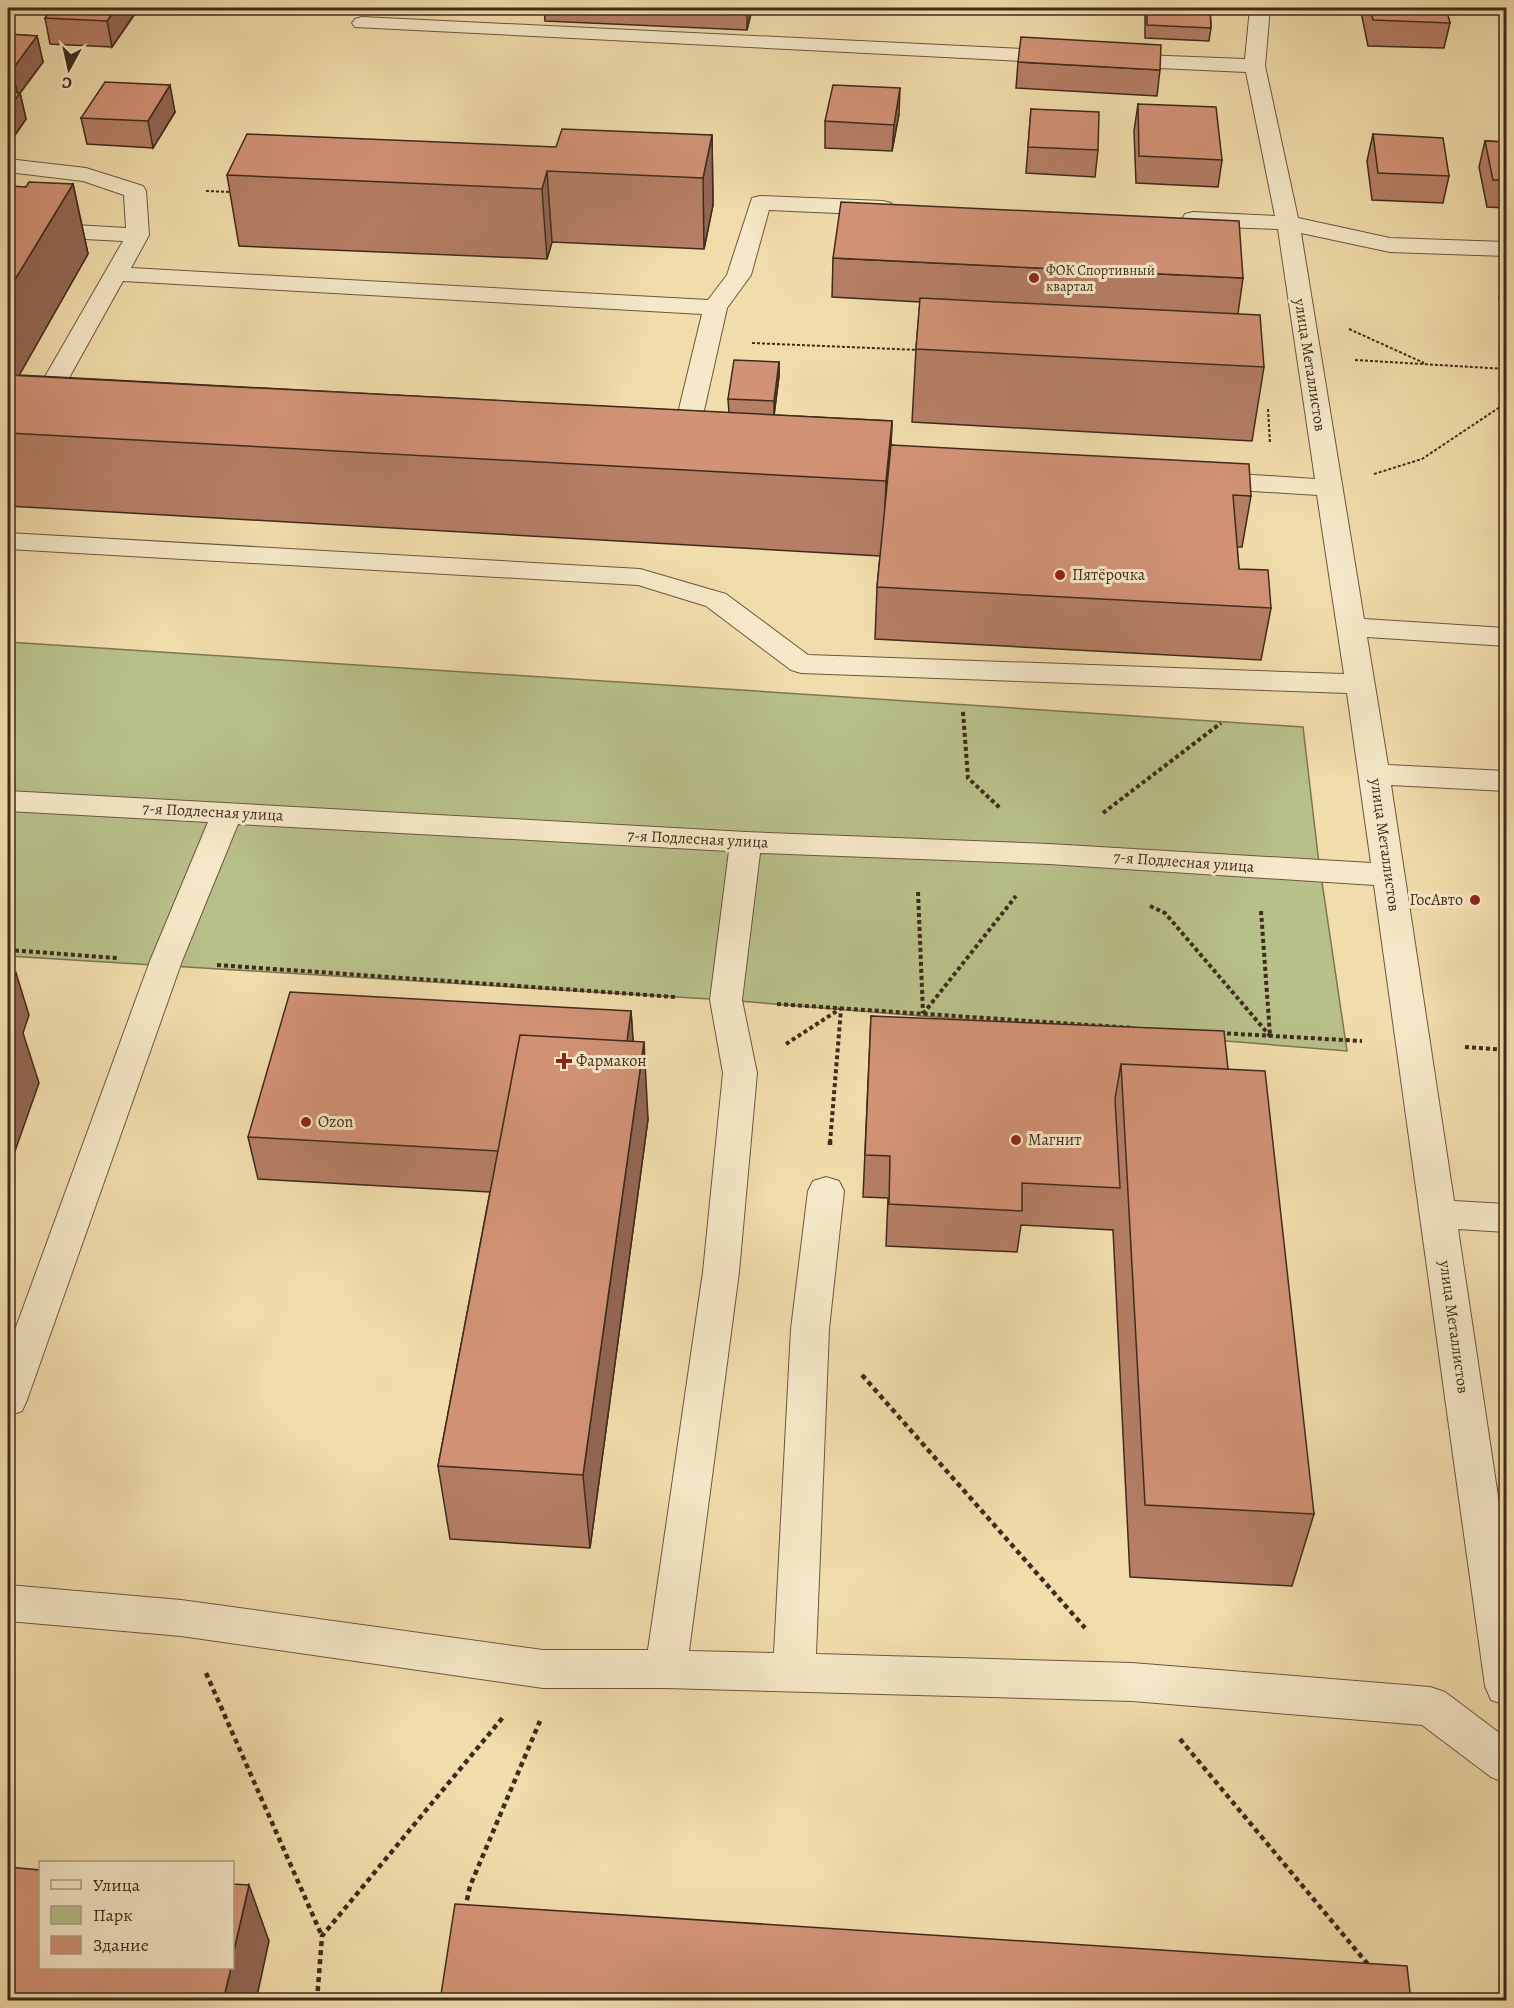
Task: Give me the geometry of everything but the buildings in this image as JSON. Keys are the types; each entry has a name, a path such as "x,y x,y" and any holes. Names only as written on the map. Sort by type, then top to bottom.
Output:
{"street":[{"name":"улица Металлистов","path":"1260,8 1255,66 1288,223 1374,774 1438,1214 1493,1509 1506,1686"},
{"path":"362,23 1078,58"},
{"path":"1101,59 1255,66"},
{"path":"8,166 86,175 135,191 138,235 40,408 76,410"},
{"path":"683,446 715,308 739,275 760,204 901,209"},
{"path":"1171,219 1288,223 1390,245 1506,249"},
{"path":"8,228 138,235"},
{"path":"116,274 715,308"},
{"path":"1177,478 1329,488"},
{"path":"8,541 640,577 716,600 801,664 1360,684"},
{"path":"1351,627 1506,637"},
{"path":"1374,774 1506,781"},
{"name":"7-я Подлесная улица","path":"8,801 746,842 1048,854 1389,875"},
{"path":"8,1400 166,962 228,812"},
{"path":"666,1670 721,1272 741,1073 726,1000 746,842"},
{"path":"794,1674 810,1329 826,1191"},
{"path":"1438,1214 1506,1218"},
{"path":"8,1603 181,1618 553,1669 1132,1682 1430,1706 1506,1763"}],"path":[{"path":"206,191 241,192"},
{"path":"1506,296 1499,297 1506,333"},
{"path":"1301,307 1428,364"},
{"path":"707,341 920,350"},
{"path":"1309,357 1506,369"},
{"path":"1329,488 1422,459 1506,403"},
{"path":"1268,405 1271,484"},
{"path":"959,670 968,778 1048,854"},
{"path":"916,848 924,1014 1048,854 1277,681"},
{"path":"1144,903 1165,914 1270,1036 1258,867"},
{"path":"741,1073 841,1009 826,1191"},
{"path":"810,1329 835,1344 1132,1682 1376,1973"},
{"path":"181,1618 322,1936 317,2001"},
{"path":"322,1936 553,1669"},
{"path":"463,1920 470,1886 553,1669"}],"green space":[{"path":"8,642 1303,727 1318,855 1347,1051 726,1000 8,956"}],"place":[{"name":"ФОК Спортивный квартал","path":"1034,278"},
{"name":"Пятёрочка","path":"1060,575"},
{"name":"ГосАвто","path":"1475,900"},
{"name":"Фармакон","path":"564,1061"},
{"name":"Ozon","path":"306,1122"},
{"name":"Магнит","path":"1016,1140"}]}
